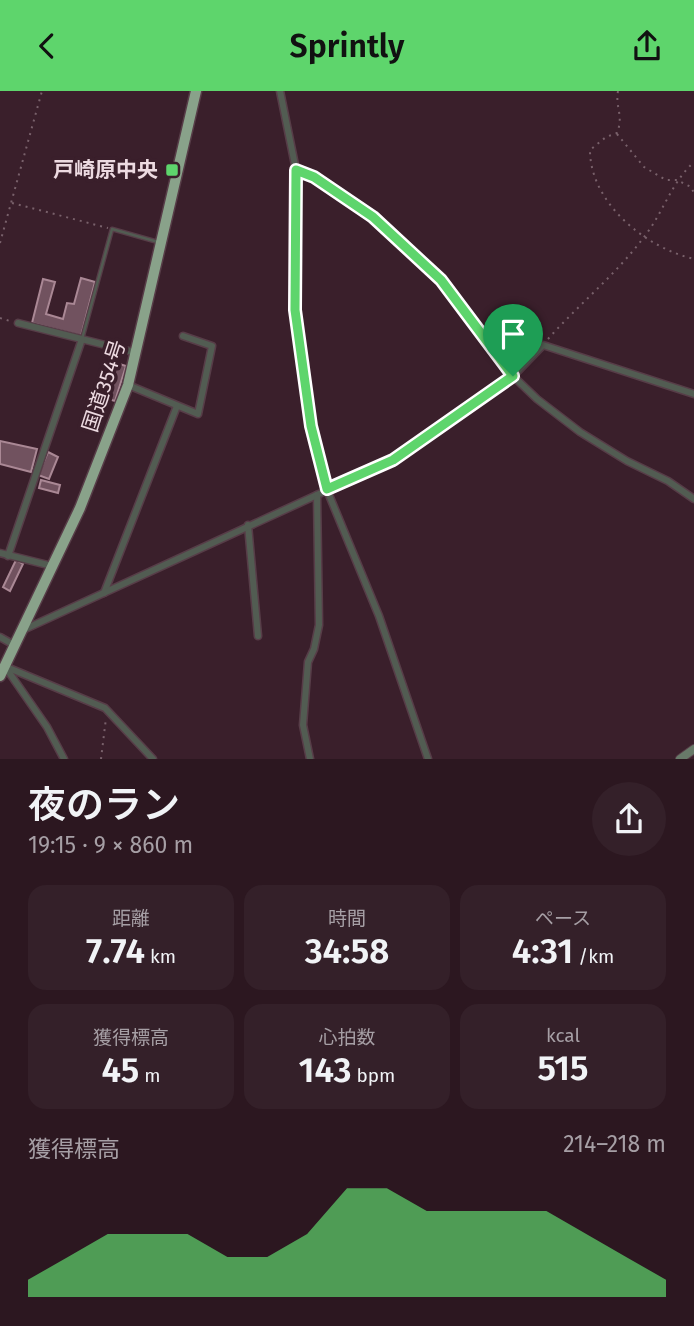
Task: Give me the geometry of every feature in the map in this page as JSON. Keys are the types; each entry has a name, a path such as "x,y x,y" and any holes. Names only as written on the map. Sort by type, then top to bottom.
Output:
{"highway":[{"name":"国道354号","path":"1,669 80,508 128,385 196,91"}],"main road":[{"path":"680,759 694,749"}],"street":[{"path":"280,91 296,170 295,310 311,426 327,489 379,617 428,759"},
{"path":"296,170 314,177 373,217 441,280 513,376 537,399 580,432 627,461 668,481 694,499"},
{"path":"18,323 137,352"},
{"path":"128,385 198,414 212,346 183,336"},
{"path":"8,556 82,339"},
{"path":"21,631 393,460 513,376 543,345 694,394"},
{"path":"104,593 177,406"},
{"path":"310,759 303,725 308,662 320,625 317,495"},
{"path":"248,525 258,636"},
{"path":"0,553 52,566"},
{"path":"0,637 15,645"},
{"path":"1,669 107,710 153,759"},
{"path":"1,669 47,726 64,759"}],"lane":[{"path":"82,339 112,229 161,243"}],"path":[{"path":"0,243 42,91"},
{"path":"618,91 617,100 622,120 617,133 606,137 590,150 590,168 611,207 644,236 676,255 694,259"},
{"path":"617,133 644,167 666,180 677,180 691,187 694,193"},
{"path":"543,345 575,309 601,286 644,236 677,180 694,162"},
{"path":"11,202 112,229"},
{"path":"0,319 18,323"},
{"path":"101,759 107,710"}],"building":[{"path":"81,278 95,282 81,336 32,323 43,279 55,282 46,314 63,319 67,303 74,304"},
{"path":"109,361 126,366 115,401 98,396"},
{"path":"0,441 37,449 31,472 0,464"},
{"path":"48,452 58,457 49,479 38,475"},
{"path":"41,480 60,485 58,493 39,488"},
{"path":"16,560 23,564 10,591 3,587"}],"place":[{"name":"戸崎原中央","path":"172,170"}],"route":[{"path":"296,170 314,177 342,194 373,217 441,280 513,376 393,460 327,489 311,426 295,310 296,170"}]}
